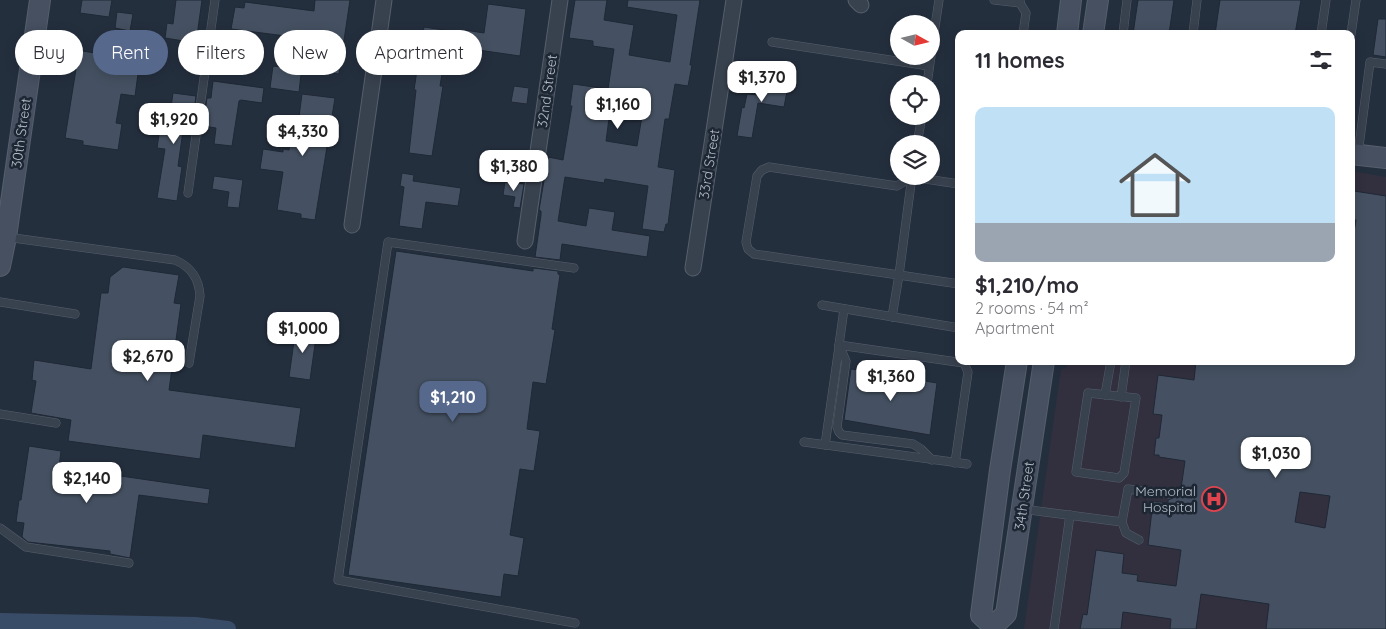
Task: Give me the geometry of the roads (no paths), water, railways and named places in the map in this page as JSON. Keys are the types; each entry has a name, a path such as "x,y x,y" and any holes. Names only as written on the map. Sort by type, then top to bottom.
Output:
{"street":[{"name":"30th Street","path":"0,266 6,237 6,200 40,0"},
{"path":"352,225 384,0"},
{"name":"32nd Street","path":"525,242 560,0"},
{"name":"33rd Street","path":"694,268 734,0"},
{"path":"1067,30 1072,0"},
{"path":"1094,30 1098,0"},
{"path":"1355,155 1386,158"},
{"name":"34th Street","path":"1016,365 1000,470 981,615 993,628 1006,614 1043,365"}],"lane":[{"path":"188,193 216,0"},
{"path":"937,15 939,0"},
{"path":"994,0 1020,2 1026,13 1024,30"},
{"path":"1123,30 1128,0"},
{"path":"1193,30 1197,0"},
{"path":"1322,30 1326,0"},
{"path":"1352,30 1356,0"},
{"path":"772,42 929,66 928,75"},
{"path":"1355,155 1370,62 1386,64"},
{"path":"890,185 769,167 762,170 757,176 746,242 748,249 754,254 955,283"},
{"path":"940,181 955,183"},
{"path":"892,317 911,185"},
{"path":"6,237 175,260 190,268 199,286 200,296 189,363"},
{"path":"574,268 388,242 338,580 575,623"},
{"path":"0,302 75,314"},
{"path":"822,306 955,327"},
{"path":"825,445 844,309"},
{"path":"839,345 846,361 837,427 839,432 842,435 912,444 922,449 932,460"},
{"path":"839,345 955,362"},
{"path":"955,463 968,372 965,365"},
{"path":"1105,395 1110,365"},
{"path":"1121,397 1125,365"},
{"path":"1088,394 1105,395 1136,398 1124,473 1119,478 1076,472 1088,394"},
{"path":"0,414 56,423"},
{"path":"804,442 968,464"},
{"path":"1139,540 1126,533 1122,522 1128,489 1168,494"},
{"path":"1022,509 1122,522"},
{"path":"1054,629 1070,515"},
{"path":"0,528 26,547 129,563"}],"waterway":[{"path":"0,621 195,625 228,629"}],"place":[{"name":"Memorial Hospital","path":"1214,499"}]}
